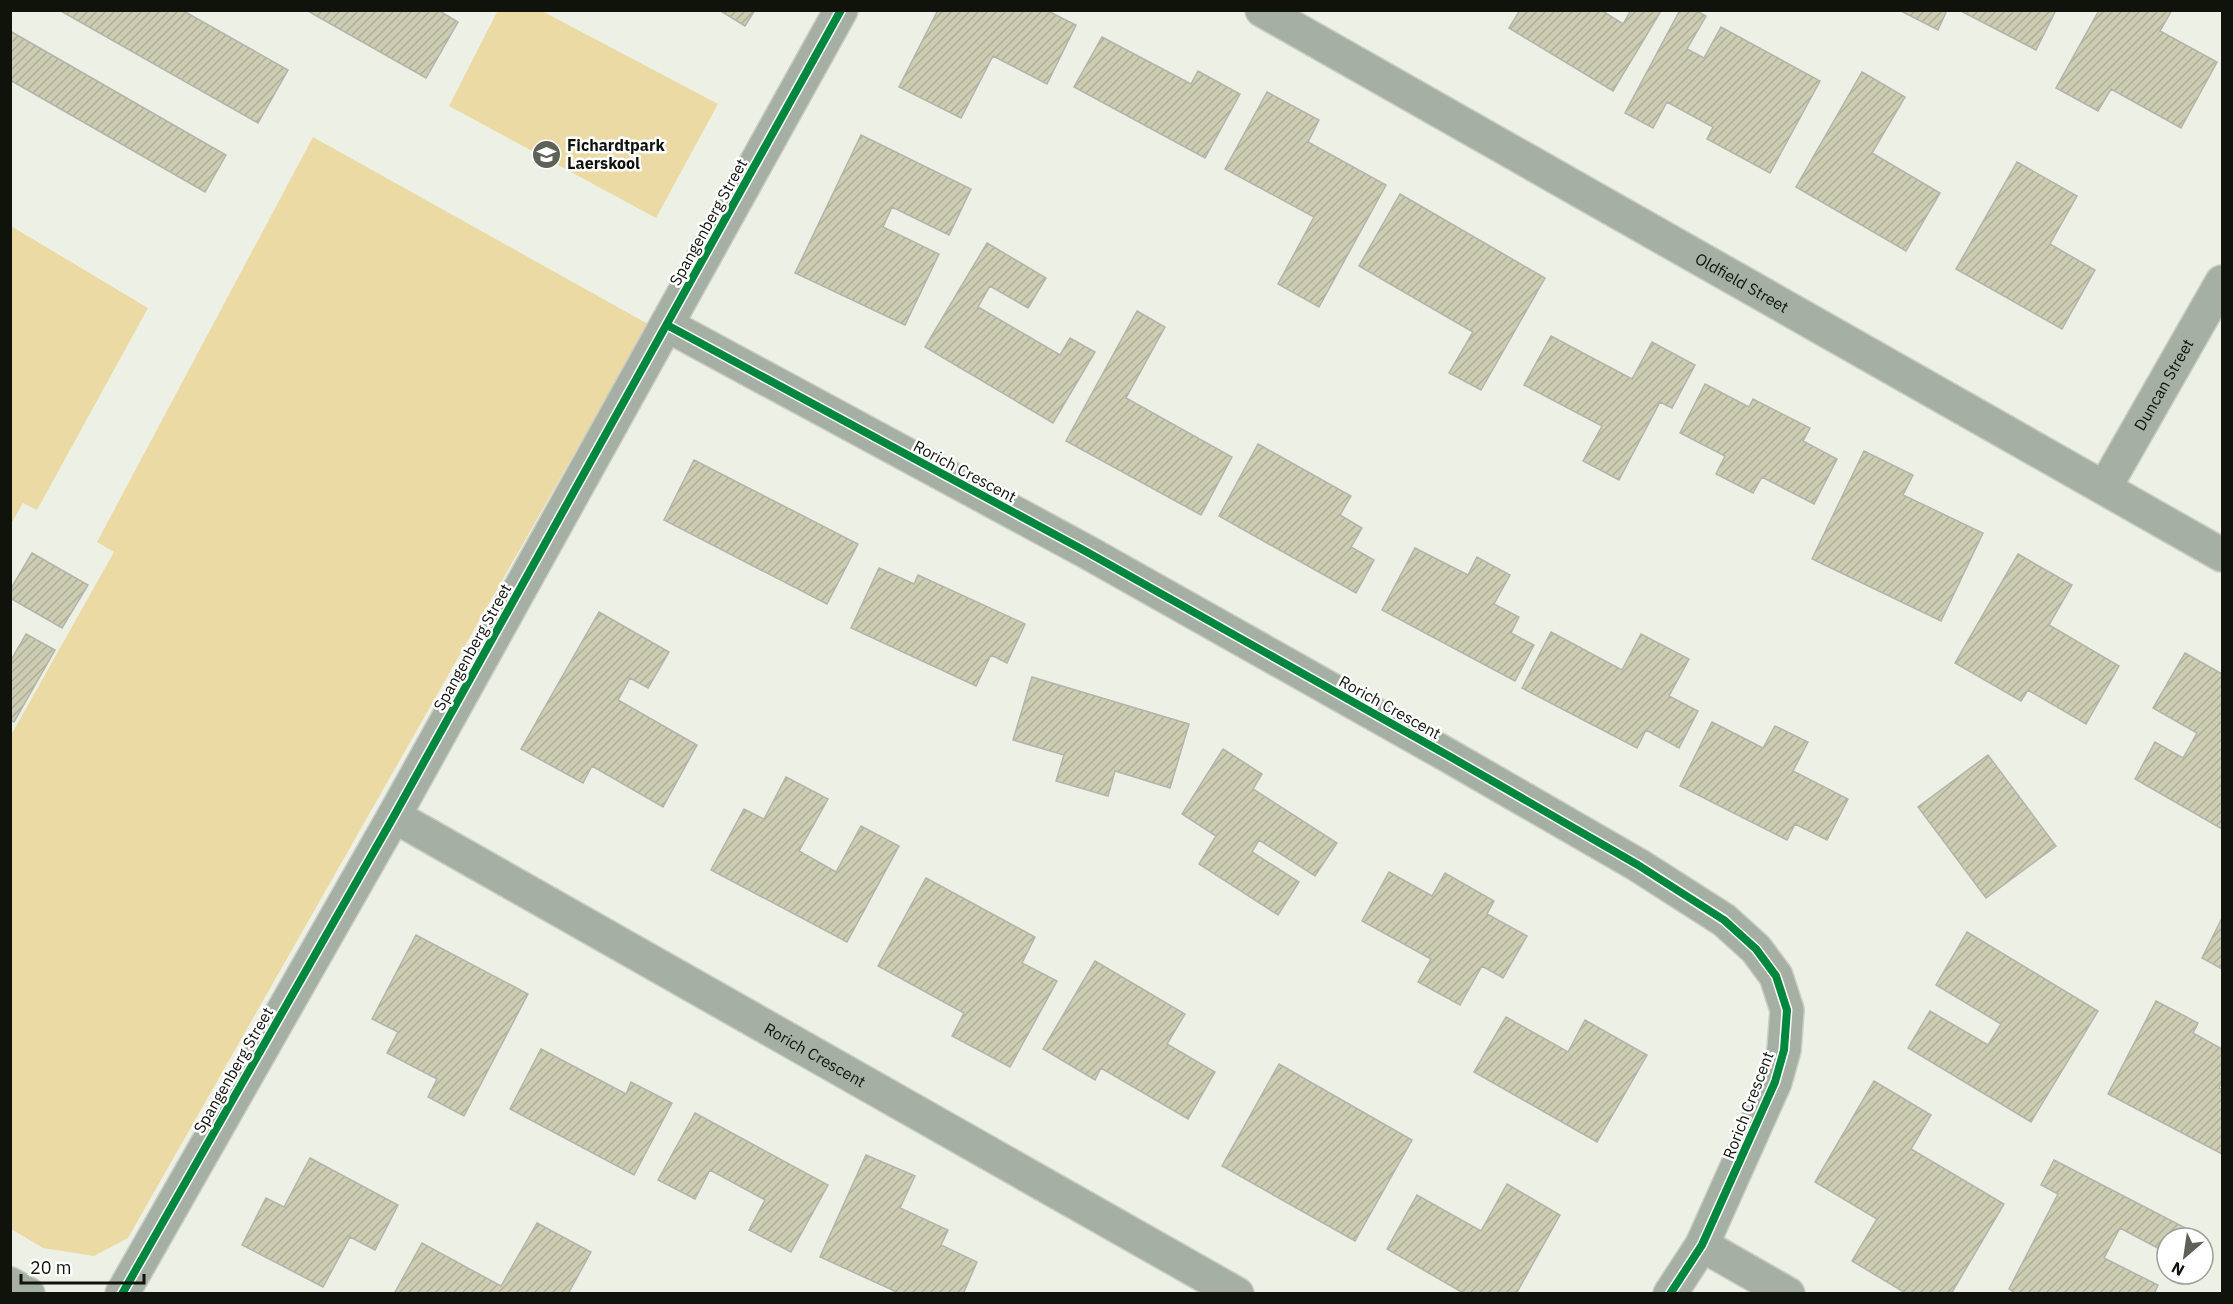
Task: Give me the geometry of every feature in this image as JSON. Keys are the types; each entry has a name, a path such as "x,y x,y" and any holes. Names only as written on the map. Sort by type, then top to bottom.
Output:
{"street":[{"name":"Spangenberg Street","path":"122,1293 394,816 841,10"},
{"name":"Oldfield Street","path":"1262,10 2223,555"},
{"name":"Duncan Street","path":"2105,487 2223,282"},
{"name":"Rorich Crescent","path":"667,325 1088,552 1449,756 1638,865 1732,927 1756,949 1776,976 1787,1010 1784,1050 1775,1082 1702,1245 1670,1293"},
{"name":"Rorich Crescent","path":"394,816 1237,1293"},
{"path":"1702,1245 1788,1293"},
{"path":"10,1284 28,1293"}],"shaded area":[{"path":"498,10 542,11 718,104 656,218 449,106"},
{"path":"313,137 648,324 128,1238 94,1256 43,1248 11,1229 11,735 114,552 97,542"},
{"path":"11,226 148,308 37,510 23,503 11,524"}],"building":[{"path":"59,10 182,10 288,70 258,123"},
{"path":"306,10 438,10 458,22 426,78"},
{"path":"719,10 755,10 745,26"},
{"path":"938,10 1046,10 1076,25 1047,84 993,56 961,118 899,87"},
{"path":"1520,10 1601,10 1623,24 1631,10 1661,11 1613,91 1509,28"},
{"path":"1680,10 1695,10 1706,16 1687,49 1704,58 1721,27 1820,81 1770,173 1707,139 1713,127 1667,102 1653,128 1625,113"},
{"path":"1899,10 1947,10 1938,30"},
{"path":"1959,10 2056,10 2036,50"},
{"path":"2095,10 2172,10 2160,31 2217,62 2181,128 2111,89 2098,111 2056,88 2098,12"},
{"path":"10,31 226,155 205,192 10,80"},
{"path":"1102,37 1191,84 1198,71 1240,94 1205,158 1074,87"},
{"path":"1862,72 1905,97 1872,153 1940,193 1906,251 1796,187"},
{"path":"1267,92 1319,120 1308,142 1386,185 1319,307 1278,284 1314,217 1225,169"},
{"path":"861,135 971,189 949,235 892,207 883,227 939,254 905,325 795,273"},
{"path":"2017,162 2077,196 2050,244 2095,270 2062,329 1956,269"},
{"path":"1400,194 1545,278 1481,390 1449,373 1473,332 1359,266"},
{"path":"987,243 1046,278 1028,308 990,286 978,307 1060,355 1070,338 1095,352 1053,423 925,347"},
{"path":"1137,311 1165,327 1126,398 1232,457 1201,515 1066,441"},
{"path":"1551,336 1632,379 1652,342 1695,365 1672,408 1660,402 1619,480 1583,461 1602,426 1524,385"},
{"path":"1705,384 1749,407 1753,399 1810,428 1803,441 1837,459 1814,504 1762,477 1753,493 1716,474 1725,456 1680,433"},
{"path":"1258,444 1351,496 1340,515 1362,528 1351,547 1374,560 1356,593 1219,516"},
{"path":"1864,451 1913,475 1903,495 1983,533 1941,621 1812,559"},
{"path":"694,460 858,544 827,604 664,520"},
{"path":"1415,548 1468,575 1477,557 1510,575 1494,604 1519,617 1511,633 1534,645 1515,681 1382,610"},
{"path":"32,553 88,585 62,628 10,598 10,590"},
{"path":"2018,554 2072,585 2049,625 2119,666 2086,724 2028,690 2021,701 1955,663"},
{"path":"879,568 914,584 918,575 1025,624 1007,663 991,655 976,686 851,628"},
{"path":"599,612 669,652 648,688 630,678 618,700 697,745 663,807 592,766 583,783 521,749"},
{"path":"1551,632 1622,670 1641,634 1689,659 1669,696 1698,711 1679,748 1646,730 1637,748 1522,688"},
{"path":"26,634 55,650 14,722 10,719 10,662"},
{"path":"2185,653 2222,674 2222,829 2135,779 2155,742 2183,758 2197,733 2153,708"},
{"path":"1032,677 1189,724 1170,788 1115,771 1108,796 1056,781 1064,755 1013,740"},
{"path":"1712,722 1763,748 1775,726 1808,742 1793,771 1848,799 1827,840 1795,824 1787,840 1680,786"},
{"path":"1223,749 1262,774 1253,789 1337,843 1315,876 1259,840 1252,852 1299,882 1278,915 1199,864 1216,836 1182,814"},
{"path":"1988,755 2056,846 1986,898 1918,807"},
{"path":"786,777 828,799 799,851 836,872 861,826 899,846 847,942 711,870 744,809 764,819"},
{"path":"1389,872 1432,896 1445,873 1494,901 1487,914 1527,936 1503,978 1482,966 1460,1005 1418,982 1431,959 1362,921"},
{"path":"926,878 1035,937 1022,963 1057,981 1010,1067 952,1036 964,1013 878,966"},
{"path":"2222,918 2222,969 2202,958"},
{"path":"1967,932 2098,1011 2031,1122 1908,1048 1930,1011 1988,1045 2001,1024 1936,985"},
{"path":"416,935 528,994 464,1116 428,1097 437,1079 387,1053 398,1032 372,1019"},
{"path":"1095,961 1185,1014 1167,1044 1215,1072 1188,1119 1101,1068 1095,1080 1043,1049"},
{"path":"2156,1001 2198,1023 2193,1033 2222,1049 2222,1082 2219,1088 2222,1089 2222,1154 2108,1094"},
{"path":"1506,1017 1568,1052 1585,1020 1647,1055 1597,1142 1474,1072"},
{"path":"541,1049 626,1094 631,1082 672,1103 634,1175 510,1109"},
{"path":"1279,1064 1412,1140 1355,1241 1222,1166"},
{"path":"1874,1081 1931,1115 1911,1149 2004,1204 1951,1294 1907,1294 1852,1261 1877,1219 1815,1182"},
{"path":"695,1113 828,1185 791,1252 749,1230 765,1200 710,1170 695,1199 658,1180"},
{"path":"866,1155 915,1176 900,1208 948,1230 941,1245 977,1262 963,1294 901,1294 820,1257"},
{"path":"310,1158 398,1205 375,1250 350,1237 323,1287 242,1245 266,1198 284,1207"},
{"path":"2054,1160 2182,1226 2155,1226 2155,1247 2120,1228 2104,1258 2155,1284 2158,1286 2154,1294 2017,1294 2009,1289 2058,1194 2041,1185"},
{"path":"1507,1184 1560,1215 1516,1294 1465,1294 1387,1249 1417,1195 1481,1231"},
{"path":"537,1223 591,1252 568,1294 394,1294 422,1243 501,1286"}],"cycle path":[{"path":"122,1294 394,816 841,10"},
{"path":"667,325 1087,552 1449,756 1638,865 1724,920 1756,949 1776,976 1787,1010 1784,1050 1775,1082 1702,1245 1670,1294"}],"place":[{"name":"Fichardtpark Laerskool","path":"546,154"}]}
